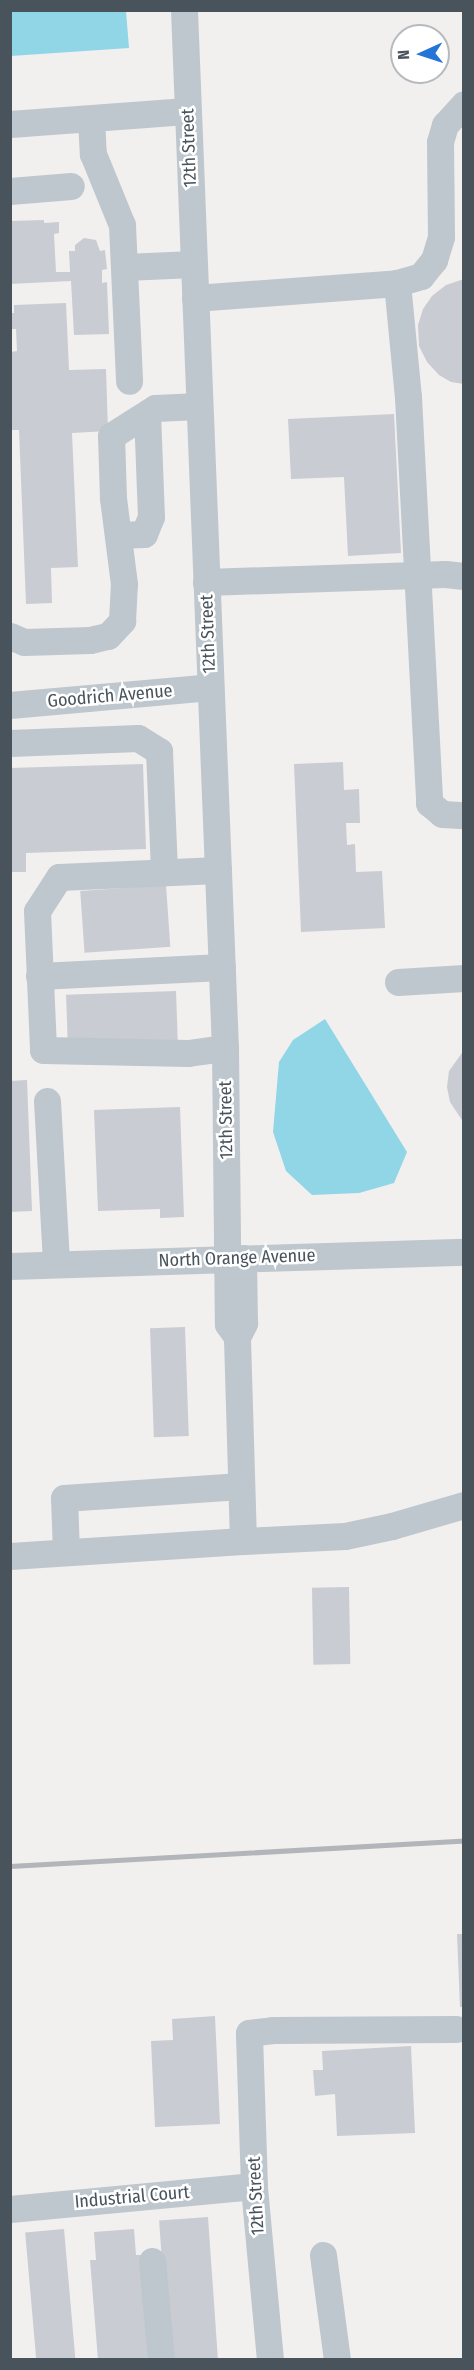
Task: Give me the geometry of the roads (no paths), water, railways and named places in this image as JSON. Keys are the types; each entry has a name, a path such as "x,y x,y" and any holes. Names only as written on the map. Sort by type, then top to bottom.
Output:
{"street":[{"name":"12th Street","path":"184,10 235,1258 228,1324 237,1337 243,1541"},
{"path":"195,298 396,283 421,276 434,260 441,237 440,142 445,125 464,104"},
{"path":"10,124 187,111"},
{"path":"91,119 93,154 100,175 119,214 125,267 129,381"},
{"path":"10,190 71,186"},
{"path":"125,267 193,264"},
{"path":"396,283 408,397 429,803 442,814 464,815"},
{"path":"10,636 24,642 90,640 108,636 122,621 124,584 113,498 111,436 155,408 199,406"},
{"path":"118,535 144,534 151,517 147,415"},
{"path":"206,582 417,574 464,576"},
{"name":"Goodrich Avenue","path":"10,705 210,687"},
{"path":"135,694 138,738"},
{"path":"10,743 138,738 159,751 164,872"},
{"path":"218,870 59,877 37,911 39,976 43,1050 188,1053 225,1048"},
{"path":"39,976 222,967"},
{"path":"398,982 464,978"},
{"path":"47,1101 56,1264"},
{"name":"North Orange Avenue","path":"10,1266 464,1252"},
{"path":"66,1552 64,1498 241,1486"},
{"path":"10,1556 345,1536 392,1526 464,1505"},
{"name":"12th Street","path":"270,2360 254,2186 249,2032 456,2029"},
{"name":"Industrial Court","path":"10,2209 254,2186"},
{"path":"323,2255 337,2360"},
{"path":"152,2261 161,2360"}],"water":[{"path":"11,10 126,11 129,48 11,56"},
{"path":"325,1019 407,1152 394,1183 359,1193 312,1195 286,1171 273,1132 279,1062 293,1040"}],"railway":[{"path":"10,1866 464,1841"}]}
